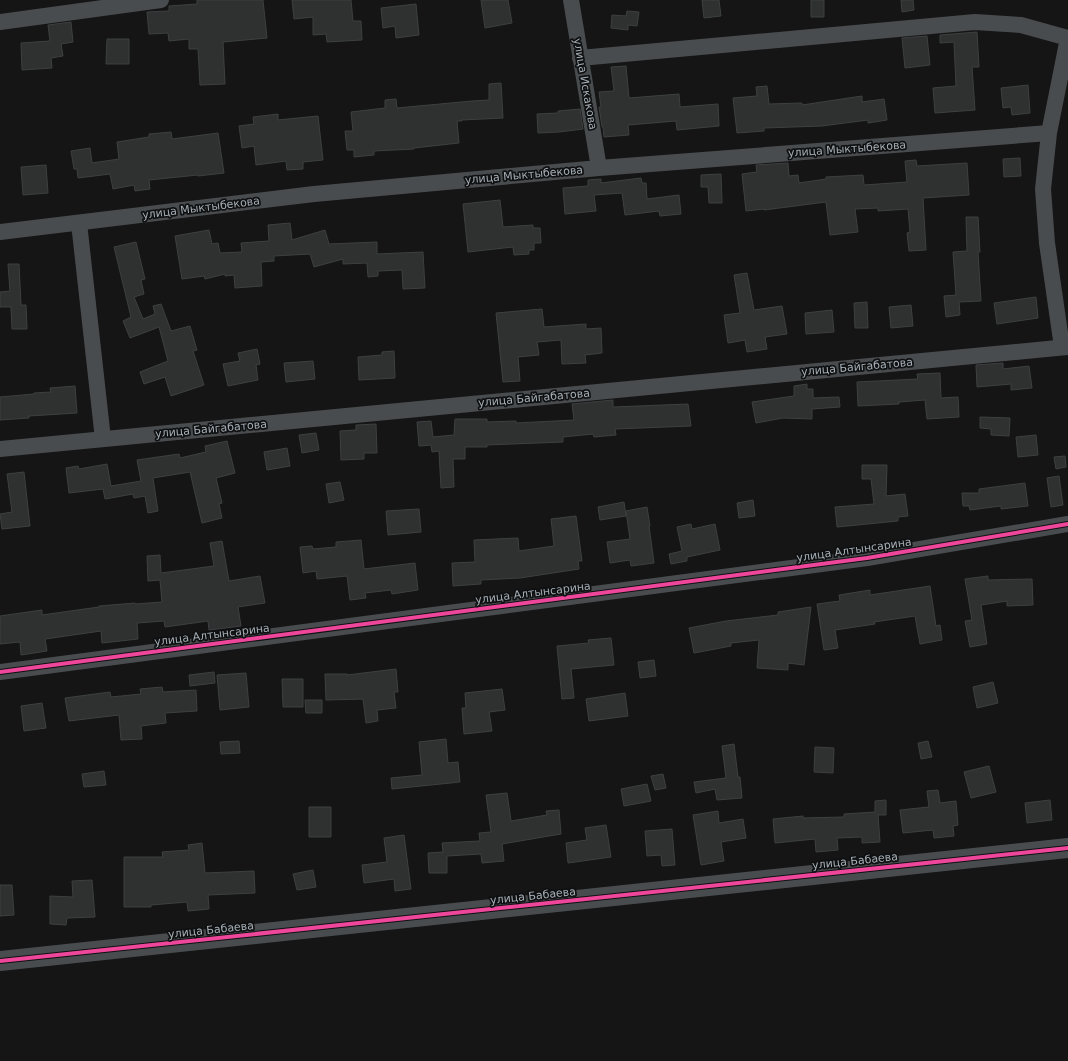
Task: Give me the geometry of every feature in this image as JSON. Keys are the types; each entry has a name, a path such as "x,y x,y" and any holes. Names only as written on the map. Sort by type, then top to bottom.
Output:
{"street":[{"path":"0,22 161,0"},
{"name":"улица Искакова","path":"571,0 599,168"},
{"path":"580,58 975,22 1021,25 1068,38 1049,133 1043,189 1047,243 1065,347"},
{"name":"улица Мыктыбекова","path":"0,232 314,194 599,168 1049,133"},
{"path":"79,223 103,439"},
{"name":"улица Байгабатова","path":"0,449 1065,347"},
{"name":"улица Алтынсарина","path":"0,672 867,558 1068,524"},
{"name":"улица Бабаева","path":"0,961 1068,848"}],"building":[{"path":"197,0 263,0 267,38 223,42 225,84 200,85 198,49 189,49 189,39 169,41 168,33 149,34 147,12 169,11 169,6 197,4"},
{"path":"292,0 351,0 353,21 361,21 362,40 327,42 326,34 313,35 313,17 294,19"},
{"path":"481,0 508,0 512,23 485,28"},
{"path":"702,0 719,0 721,16 704,18"},
{"path":"811,0 824,0 824,17 811,17"},
{"path":"901,0 913,0 914,10 902,12"},
{"path":"416,4 419,35 396,38 395,26 383,28 381,8"},
{"path":"627,11 639,12 637,26 628,25 628,30 611,28 612,15 626,16"},
{"path":"71,22 73,42 61,44 63,56 51,58 52,68 22,70 21,43 50,41 48,25"},
{"path":"977,32 979,67 972,67 975,110 935,113 933,88 956,86 954,42 940,43 940,35"},
{"path":"927,36 930,65 905,68 902,38"},
{"path":"107,39 129,39 129,64 106,64"},
{"path":"626,66 629,98 679,94 680,107 718,104 719,126 677,130 676,121 628,125 629,135 604,137 599,107 601,107 599,92 614,91 611,67"},
{"path":"501,83 503,118 457,121 459,143 414,149 374,151 374,155 354,157 354,150 347,150 345,131 353,131 351,112 385,108 385,100 396,99 397,108 489,100 489,84"},
{"path":"1028,85 1030,113 1012,115 1011,107 1003,108 1001,88"},
{"path":"767,86 769,104 802,103 802,105 862,96 862,102 884,99 887,120 868,123 868,120 822,126 764,128 764,131 737,133 733,98 757,96 756,87"},
{"path":"580,109 583,129 538,133 537,114 558,113 558,111"},
{"path":"278,114 278,120 318,116 323,160 303,162 303,169 287,170 286,161 256,165 254,146 242,148 239,126 254,124 253,117"},
{"path":"171,132 172,139 218,133 224,173 149,180 150,189 135,191 134,185 113,189 110,174 78,178 77,169 74,169 71,151 90,148 92,163 119,159 117,142 149,137 149,134"},
{"path":"1020,158 1021,176 1004,177 1003,159"},
{"path":"916,160 917,166 967,163 969,195 923,198 926,250 909,251 907,233 910,232 908,209 878,211 878,208 855,209 858,232 830,235 826,202 746,211 742,174 757,172 756,165 788,163 789,176 798,175 799,183 826,179 826,177 863,175 864,185 907,182 905,161"},
{"path":"46,165 48,193 23,195 21,167"},
{"path":"721,174 722,203 709,203 708,187 701,187 701,175"},
{"path":"641,178 642,183 646,183 647,199 679,195 681,214 660,216 659,211 625,215 622,193 594,195 596,211 565,214 563,188 588,186 588,180 601,179 601,183"},
{"path":"500,200 503,227 533,225 533,228 540,228 541,243 534,243 534,250 529,250 529,254 514,255 513,247 468,252 463,204"},
{"path":"966,217 978,217 980,252 978,252 981,301 959,302 960,315 946,317 944,296 956,295 953,252 967,251"},
{"path":"290,223 292,240 325,230 329,244 377,242 377,254 423,252 425,288 403,289 402,270 378,271 378,276 368,277 367,263 343,264 343,259 314,267 310,254 274,256 274,261 261,262 262,286 235,288 234,275 225,276 225,274 205,279 204,276 182,279 175,236 209,230 212,244 218,243 220,253 242,252 241,243 269,241 268,225"},
{"path":"136,242 145,279 141,280 144,294 134,297 143,319 155,314 153,306 161,304 171,331 190,326 197,350 193,351 204,385 171,396 165,377 144,384 140,372 168,361 159,327 130,338 123,321 131,317 114,247"},
{"path":"8,264 19,264 21,305 26,305 27,329 12,329 11,307 0,307 0,292 10,291"},
{"path":"747,273 754,310 782,306 787,334 765,337 767,349 747,352 745,340 728,343 724,315 740,313 734,275"},
{"path":"1036,297 1038,318 997,324 994,303"},
{"path":"867,302 868,328 855,328 854,303"},
{"path":"911,305 913,326 891,328 889,307"},
{"path":"542,309 544,327 586,324 586,329 601,328 602,353 585,355 586,363 562,364 561,340 537,342 539,355 518,357 520,381 503,382 496,313"},
{"path":"832,310 834,332 806,334 805,313"},
{"path":"257,349 260,364 256,365 258,380 228,386 223,364 240,361 238,353"},
{"path":"394,351 395,378 359,380 358,357 382,355 382,352"},
{"path":"313,361 315,379 286,382 284,363"},
{"path":"1003,363 1003,369 1029,366 1032,388 1011,390 1011,384 977,387 976,365"},
{"path":"940,373 941,398 958,397 959,417 927,419 925,400 899,402 899,404 858,406 857,382 918,379 917,374"},
{"path":"807,384 807,389 813,389 813,398 839,397 840,407 812,409 812,419 783,418 756,423 752,402 794,396 794,386"},
{"path":"75,386 77,413 29,416 29,418 0,420 0,397 51,392 50,388"},
{"path":"613,400 613,407 688,404 691,426 615,429 616,435 594,437 593,434 563,437 563,442 465,447 465,459 453,459 454,487 441,488 439,451 432,452 431,445 419,446 417,422 431,421 433,437 454,435 455,419 487,419 487,422 516,421 516,423 574,420 572,404"},
{"path":"980,417 1010,418 1009,436 991,435 991,429 980,428"},
{"path":"376,424 377,453 364,453 364,459 341,460 340,431 356,430 356,425"},
{"path":"316,433 319,450 302,453 299,435"},
{"path":"1036,435 1038,455 1018,457 1016,437"},
{"path":"227,441 235,473 216,478 222,503 219,504 222,518 202,523 190,472 153,478 158,511 148,513 145,496 134,498 133,494 105,499 103,489 69,493 66,468 78,466 79,469 107,464 111,486 141,481 137,460 179,454 180,458 206,452 205,446"},
{"path":"287,448 290,466 267,470 264,452"},
{"path":"1065,456 1066,467 1056,469 1054,457"},
{"path":"862,465 887,465 886,496 905,494 908,516 898,517 898,521 837,527 835,507 874,504 871,479 862,479"},
{"path":"24,472 30,526 2,529 0,514 12,512 7,474"},
{"path":"1059,476 1063,505 1051,507 1047,478"},
{"path":"340,482 344,500 329,503 326,484"},
{"path":"1025,483 1028,506 1001,509 1001,506 970,510 969,506 963,506 962,493 979,493 979,489"},
{"path":"753,500 755,516 739,518 737,503"},
{"path":"624,502 626,516 600,520 598,507"},
{"path":"647,507 654,563 631,566 630,560 610,563 607,542 630,539 626,511"},
{"path":"419,509 421,532 388,535 386,511"},
{"path":"576,516 582,561 578,561 579,569 520,578 481,580 481,584 453,586 452,563 475,562 474,540 518,538 519,551 554,546 551,519"},
{"path":"691,524 692,529 715,524 720,550 687,557 687,561 671,564 669,554 682,551 677,527"},
{"path":"361,540 364,569 415,563 418,590 392,594 391,590 365,593 366,598 350,600 347,576 317,579 316,571 303,573 300,547 312,546 313,549 336,547 336,542"},
{"path":"222,541 229,581 260,576 265,603 238,607 241,626 209,630 208,621 165,627 164,621 137,623 138,639 102,643 101,631 45,639 47,651 21,655 20,642 0,644 0,616 42,610 42,615 99,606 162,602 160,580 148,581 147,556 160,555 161,573 214,566 210,543"},
{"path":"988,576 988,580 1032,579 1033,605 1007,606 1007,601 981,605 987,644 970,647 965,621 972,620 965,579"},
{"path":"930,586 936,626 940,625 942,640 920,644 915,616 835,630 838,648 824,650 817,604 840,601 839,595 870,590 870,595"},
{"path":"811,607 804,665 788,663 788,670 757,668 759,640 731,643 731,646 694,653 689,628 726,621 778,615 778,612"},
{"path":"611,638 614,665 571,669 574,698 562,699 557,646 589,643 588,640"},
{"path":"654,660 656,676 640,678 638,662"},
{"path":"396,669 398,692 394,692 396,708 377,710 378,721 366,723 363,699 326,700 325,674 347,675"},
{"path":"214,672 215,683 190,686 189,675"},
{"path":"246,673 249,707 220,710 217,675"},
{"path":"282,679 303,679 303,707 283,707"},
{"path":"993,682 998,703 977,708 973,687"},
{"path":"162,687 163,692 196,690 197,711 165,713 166,723 141,726 142,739 121,740 119,715 69,721 65,698 110,692 111,697 141,694 140,689"},
{"path":"502,689 505,710 489,712 492,731 464,734 462,708 466,708 465,693"},
{"path":"625,693 628,716 589,721 586,699"},
{"path":"305,700 322,700 322,713 306,713"},
{"path":"42,703 46,728 24,731 21,706"},
{"path":"446,739 448,763 458,762 460,782 392,789 391,778 422,775 419,742"},
{"path":"239,741 240,753 221,754 220,742"},
{"path":"928,741 932,757 921,759 918,743"},
{"path":"734,744 742,798 717,800 715,789 696,793 694,782 726,778 722,746"},
{"path":"815,747 834,748 833,773 814,772"},
{"path":"989,766 996,792 971,798 964,772"},
{"path":"104,771 106,785 84,787 82,774"},
{"path":"663,774 666,788 655,790 651,776"},
{"path":"647,784 651,801 624,806 621,789"},
{"path":"938,790 940,803 956,801 958,825 953,826 954,836 934,838 933,830 903,833 900,810 929,807 927,791"},
{"path":"507,793 511,821 547,815 546,811 559,810 561,834 502,844 504,861 482,863 481,854 447,856 447,873 429,873 428,853 443,852 442,843 480,841 479,833 491,832 486,795"},
{"path":"886,800 886,815 878,815 880,842 862,843 862,837 837,838 838,850 816,852 815,839 775,843 773,819 803,816 803,818 844,817 844,814 875,812 875,801"},
{"path":"1050,800 1052,820 1027,823 1025,803"},
{"path":"309,807 331,807 331,837 309,837"},
{"path":"718,811 719,823 743,819 746,838 721,842 724,861 701,865 693,815"},
{"path":"606,825 611,857 568,863 566,843 587,840 585,828"},
{"path":"672,829 675,865 662,866 661,855 647,856 645,831"},
{"path":"404,835 411,889 395,891 394,879 364,883 362,865 387,862 384,838"},
{"path":"202,843 205,873 254,871 255,893 208,895 209,909 188,911 187,902 151,905 151,907 124,907 124,857 163,857 162,852 189,850 188,845"},
{"path":"313,870 316,887 297,890 293,874"},
{"path":"92,880 95,917 67,918 66,925 50,924 50,896 73,897 72,881"},
{"path":"0,885 12,885 14,915 0,916"}],"cycle path":[{"path":"0,672 867,558 1068,524"},
{"path":"0,961 1068,848"}]}
